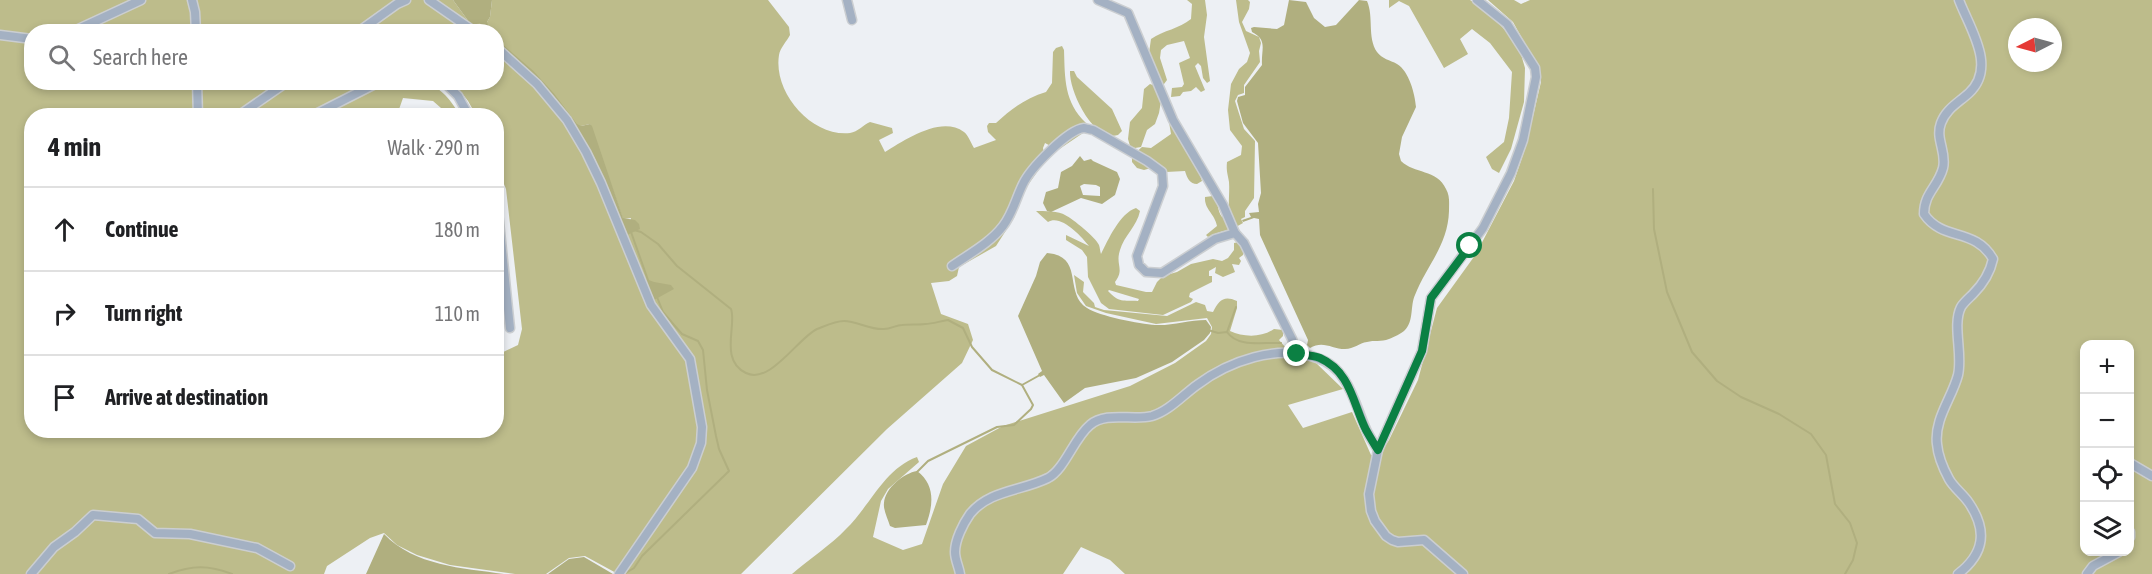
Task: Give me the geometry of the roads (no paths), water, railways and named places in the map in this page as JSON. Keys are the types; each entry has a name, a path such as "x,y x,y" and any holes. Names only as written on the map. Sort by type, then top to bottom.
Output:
{"street":[{"path":"89,24 141,0"},
{"path":"192,0 196,24"},
{"path":"369,24 406,0"},
{"path":"429,0 464,24"},
{"path":"847,0 852,20"},
{"path":"1098,0 1128,13 1173,120 1223,205 1234,233 1244,243 1292,339 1297,354"},
{"path":"1463,574 1424,540 1398,542 1386,536 1371,511 1369,501 1378,450 1422,351 1431,298 1483,228 1511,173 1523,140 1534,87 1535,68 1507,24 1477,0"},
{"path":"1958,574 1976,558 1981,533 1977,515 1950,480 1943,465 1937,442 1937,431 1958,374 1960,353 1958,316 1962,306 1990,271 1993,259 1986,247 1972,239 1944,231 1930,223 1924,214 1926,197 1937,181 1944,161 1939,138 1941,124 1950,108 1973,89 1981,75 1982,58 1959,0"},
{"path":"0,35 24,38"},
{"path":"504,54 537,84 567,120 601,183 651,305 685,350 694,372 702,427 698,456 619,574"},
{"path":"197,90 198,108"},
{"path":"250,108 275,90"},
{"path":"328,108 363,90"},
{"path":"452,90 464,108"},
{"path":"952,266 991,238 1002,226 1013,209 1023,183 1033,167 1073,132 1084,128 1093,130 1147,161 1161,172 1163,186 1137,256 1139,265 1146,272 1162,273 1215,239 1234,233"},
{"path":"504,274 510,328"},
{"path":"960,574 955,551 962,529 970,515 988,499 1053,475 1084,431 1097,420 1150,416 1162,412 1200,383 1233,365 1255,357 1297,354 1318,358 1332,366 1350,387 1366,430 1378,450"},
{"path":"2134,465 2152,476"},
{"path":"31,574 54,547 93,515 138,519 155,533 190,534 257,548 290,566"},
{"path":"2087,574 2093,566 2112,556"}],"waterway":[{"path":"504,47 532,71 578,127"},
{"path":"1653,189 1654,229 1667,292 1692,352 1717,381 1741,397 1779,414 1811,434 1826,455 1835,504 1850,523 1857,543 1853,560 1845,574"},
{"path":"634,230 658,244 677,266 731,309 733,360 746,373 755,375 774,367 809,334 837,322 849,321 884,329 948,320 963,328 972,347 992,370 1022,385 1033,405 1014,425 997,427 928,461 917,472"},
{"path":"631,232 648,280"},
{"path":"624,574 634,568 642,556 729,471 716,436 707,390 703,350 698,341 682,334 674,325 663,312 657,297"},
{"path":"1227,332 1236,307"},
{"path":"1208,330 1218,333 1227,332 1244,342 1281,343"},
{"path":"1022,385 1040,375"},
{"path":"169,574 201,567 232,574"}]}
